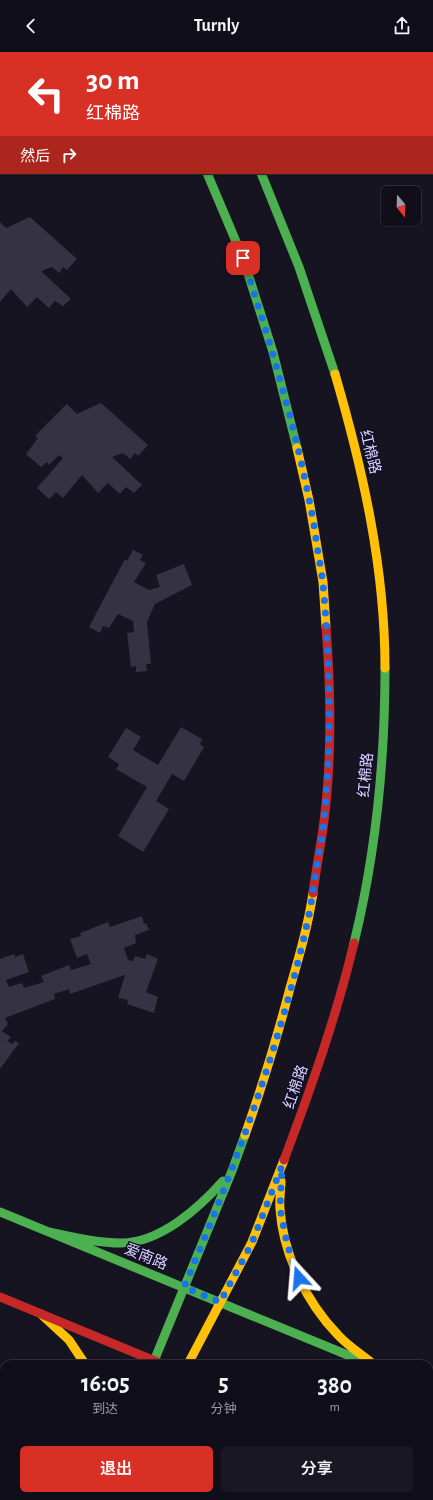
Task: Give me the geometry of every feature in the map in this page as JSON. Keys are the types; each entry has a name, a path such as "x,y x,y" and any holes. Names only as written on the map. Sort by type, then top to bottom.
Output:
{"main road":[{"path":"157,1360 184,1287 232,1171 281,1023 308,922 324,820 329,748 328,668 323,582 309,500 291,420 273,352 243,258 207,174"},
{"name":"红棉路","path":"190,1360 251,1245 305,1105 332,1024 352,951 370,865 380,780 385,698 384,637 379,563 364,483 322,328 290,241 261,174"},
{"path":"282,1166 280,1208 287,1244 299,1278 315,1306 338,1335 366,1360"},
{"path":"49,1232 93,1241 124,1243 156,1235 178,1222 206,1201 232,1171"},
{"name":"爱南路","path":"0,1212 361,1360"},
{"path":"0,1297 149,1360"},
{"path":"42,1315 69,1340 82,1360"}],"building":[{"path":"30,217 77,259 67,270 63,267 59,273 52,267 41,271 71,299 63,306 55,301 49,308 37,297 27,307 11,289 0,302 0,222 6,228"},
{"path":"101,403 148,445 138,456 135,453 130,459 123,453 112,457 142,485 134,493 126,487 120,494 108,483 98,493 82,475 63,498 56,492 49,499 37,488 63,458 59,455 49,465 47,462 41,467 26,454 38,438 35,436 67,404 77,414"},
{"path":"133,550 143,555 140,560 146,563 134,582 149,590 160,587 156,575 184,564 192,585 155,604 147,622 151,664 146,664 147,671 136,672 136,666 131,667 127,633 134,632 133,621 118,614 109,628 103,626 100,633 89,627 125,559 127,561"},
{"path":"181,727 202,739 200,744 204,747 184,781 172,774 156,801 169,809 143,852 118,836 147,787 116,769 119,764 108,757 126,728 141,737 133,750 158,765"},
{"path":"142,916 144,924 146,923 149,930 135,935 136,943 124,948 128,960 133,961 135,956 145,959 147,954 158,959 146,992 158,997 154,1013 127,1004 128,1000 118,998 125,975 70,994 69,989 54,994 55,999 5,1018 8,1024 2,1031 11,1037 7,1041 12,1044 15,1041 19,1043 0,1069 0,959 14,954 15,957 23,954 29,972 6,980 9,987 22,983 24,988 44,982 41,976 69,965 71,970 91,964 87,954 77,958 70,939 81,936 80,933 108,922 110,927"}],"traffic: fast":[{"path":"207,174 243,258 273,352 297,448"},
{"path":"261,174 299,267 335,374"},
{"path":"354,943 362,909 378,807 385,703 385,668"},
{"path":"154,1360 232,1171 245,1135"},
{"path":"49,1232 103,1242 121,1243 150,1237 164,1231 178,1222 202,1202 223,1181"},
{"path":"0,1212 360,1360"}],"traffic: slow":[{"path":"335,374 355,446 377,556 384,631 385,668"},
{"path":"297,448 309,500 323,582 326,627"},
{"path":"245,1135 280,1025 303,941 313,893"},
{"path":"190,1360 252,1242 284,1160"},
{"path":"281,1181 280,1205 282,1226 291,1260 298,1276 306,1292 326,1322 346,1343 368,1360"},
{"path":"42,1315 69,1340 82,1360"}],"traffic: jam":[{"path":"313,893 327,797 330,700 326,627"},
{"path":"284,1160 322,1053 354,943"},
{"path":"0,1297 152,1360"}],"route":[{"path":"243,258 273,352 291,420 309,500 323,582 328,668 329,748 324,820 308,922 283,1016 258,1096 232,1171 184,1287 220,1302 251,1245 282,1166 280,1208 287,1244 299,1278"}]}
